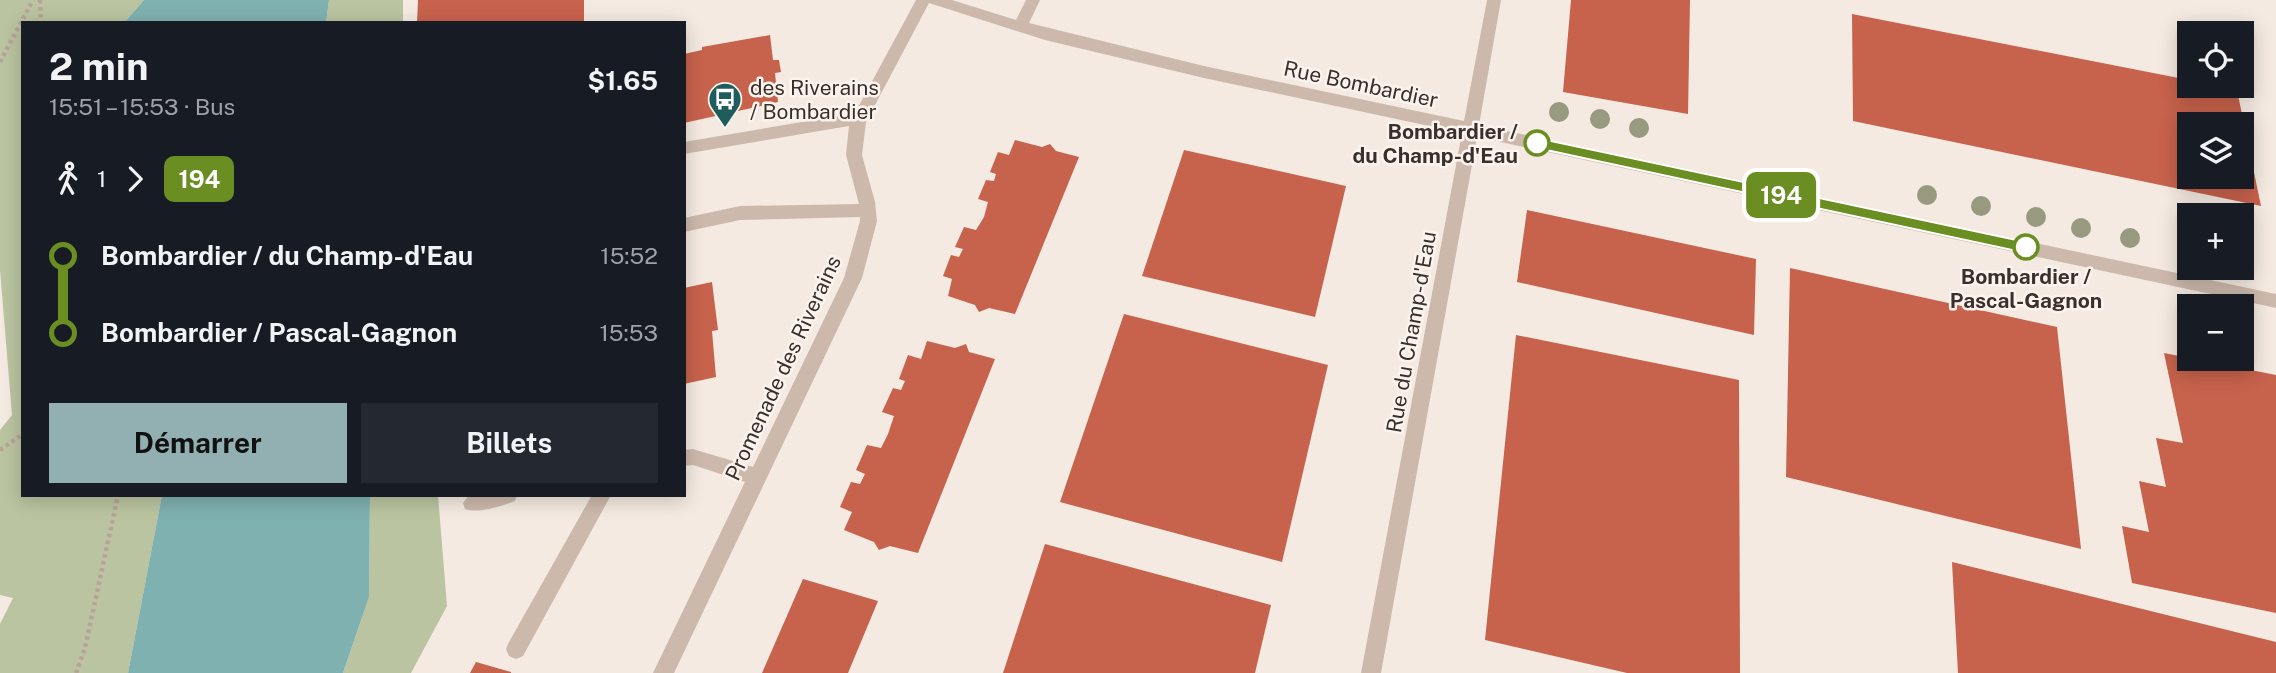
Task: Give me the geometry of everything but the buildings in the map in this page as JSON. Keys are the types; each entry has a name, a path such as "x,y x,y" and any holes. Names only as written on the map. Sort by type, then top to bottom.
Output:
{"street":[{"name":"Promenade des Riverains","path":"663,673 853,278 865,237 868,209 853,163 853,140 860,118 923,0"},
{"name":"Rue Bombardier","path":"934,0 1144,59 2276,301"},
{"path":"1020,26 1033,0"},
{"name":"Rue du Champ-d'Eau","path":"1371,673 1494,0"},
{"path":"686,148 860,118"},
{"path":"686,225 740,213 868,209"},
{"path":"686,458 693,457 757,477"},
{"path":"472,503 499,497"},
{"path":"516,649 601,497"}],"path":[{"path":"22,21 33,0"},
{"path":"40,0 41,21"},
{"path":"0,62 21,23"},
{"path":"0,450 21,435"},
{"path":"76,673 85,648 118,497"}],"green space":[{"path":"0,0 144,0 126,21 21,21 21,497 162,497 128,673 0,673 0,624 13,598 0,595 0,430 12,415 0,270"},
{"path":"329,0 403,0 403,21 326,21"},
{"path":"370,497 438,497 447,606 411,673 343,673 369,597"}],"water":[{"path":"144,0 329,0 326,21 126,21"},
{"path":"162,497 370,497 369,597 343,673 128,673"}],"bus line":[{"name":"194","path":"1537,143 2026,247"}],"place":[{"name":"des Riverains / Bombardier","path":"725,129"},
{"name":"Bombardier / du Champ-d'Eau","path":"1537,143"},
{"name":"Bombardier / Pascal-Gagnon","path":"2026,247"}]}
